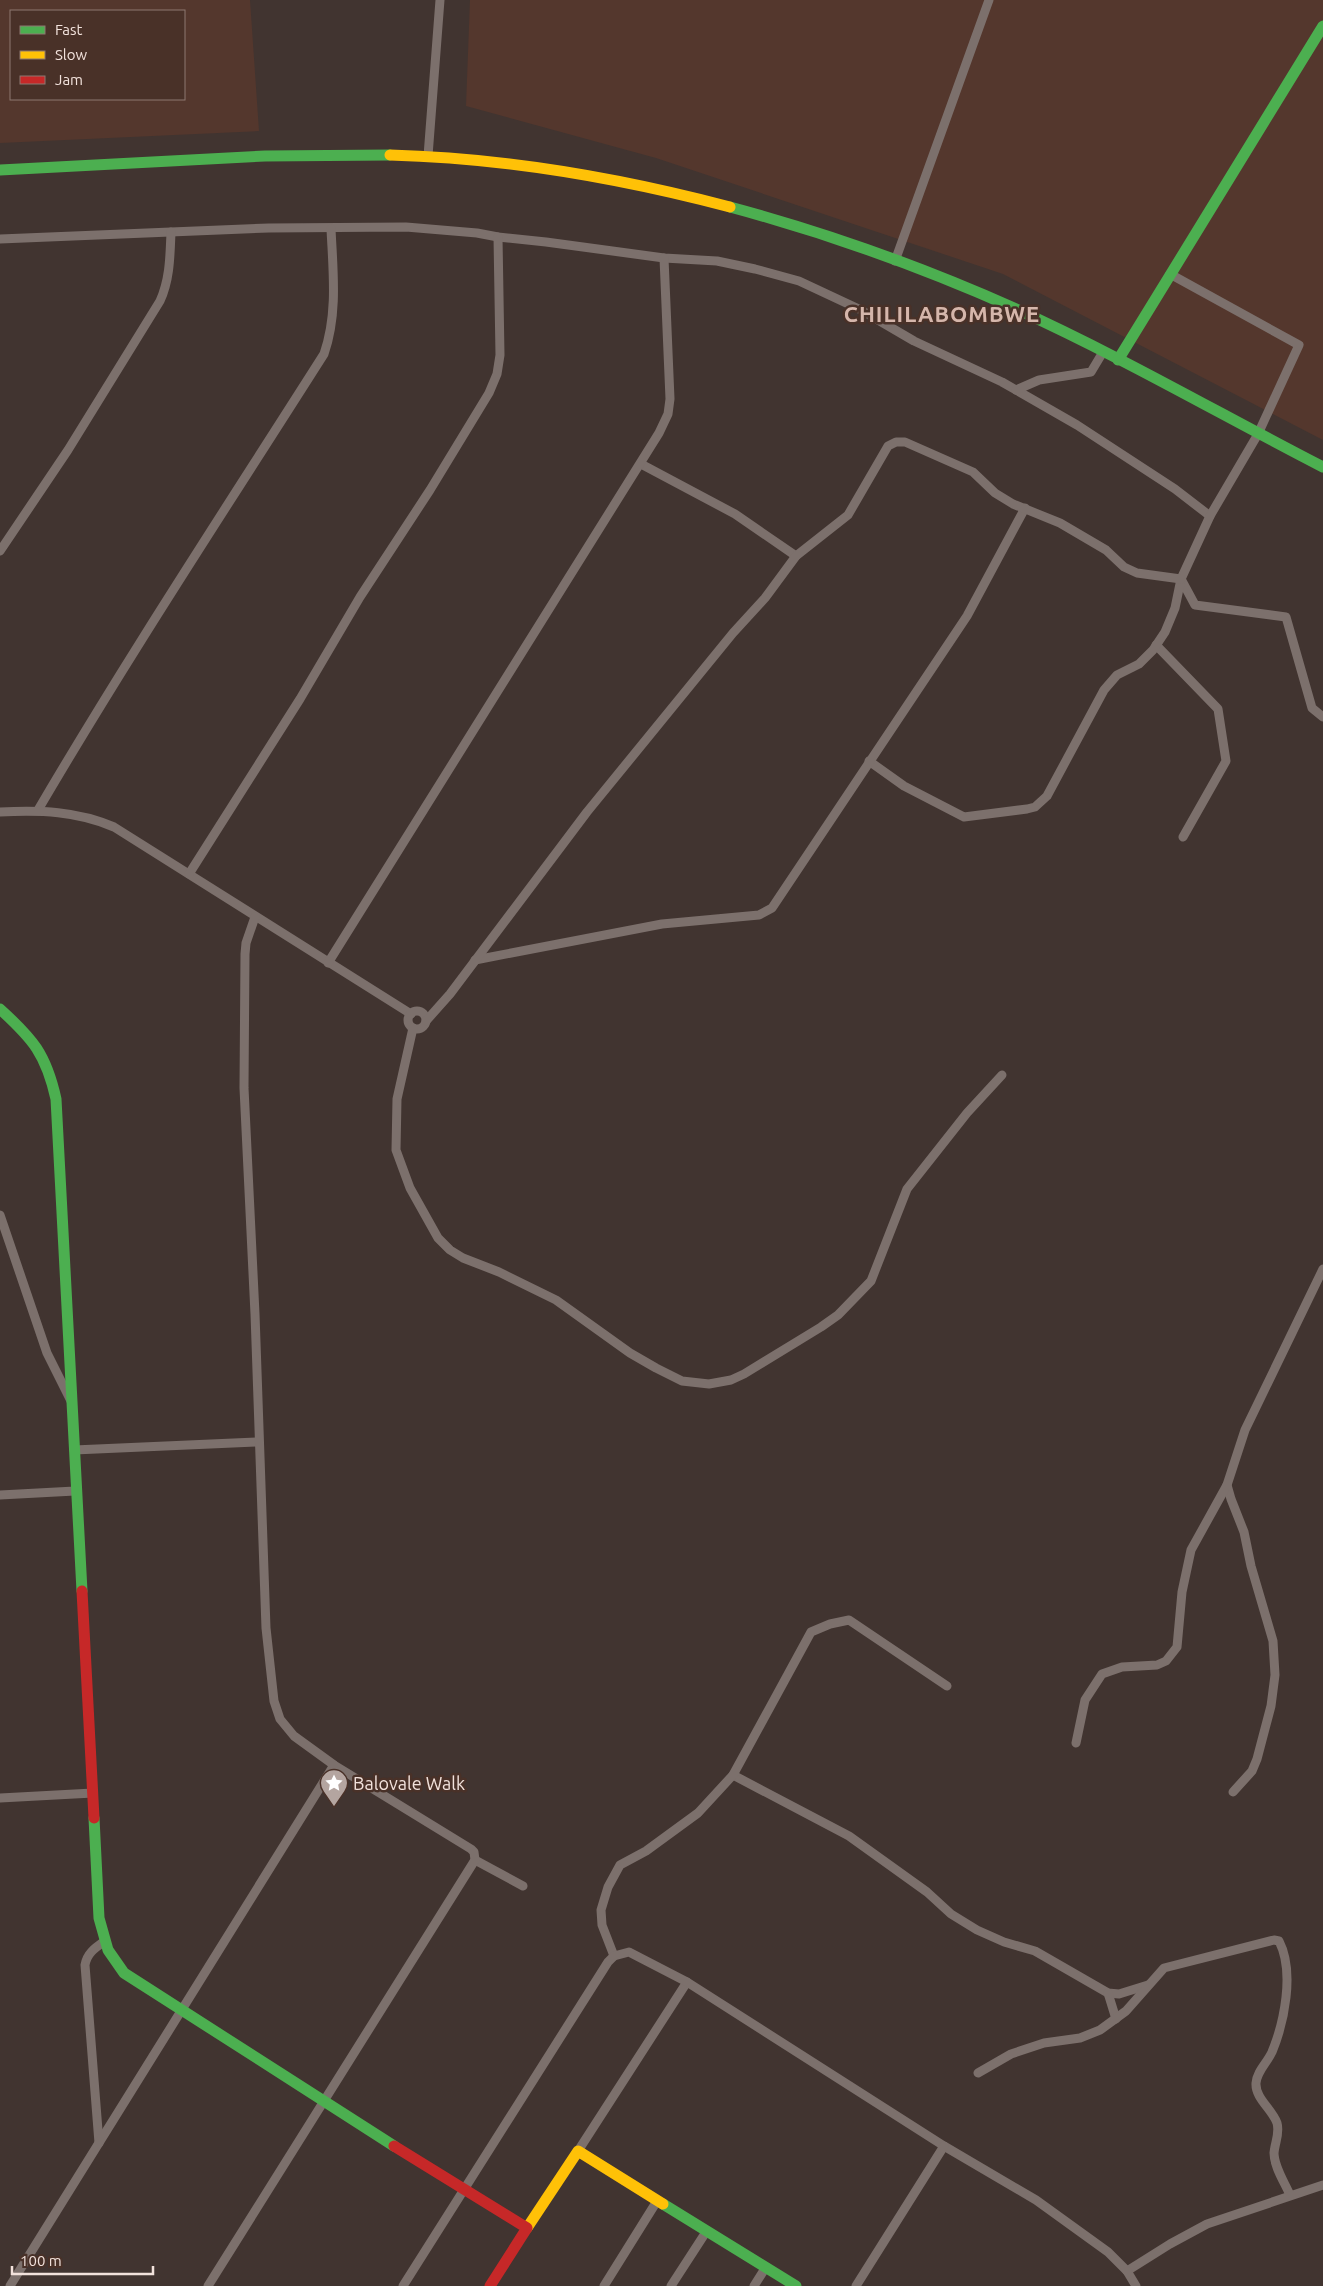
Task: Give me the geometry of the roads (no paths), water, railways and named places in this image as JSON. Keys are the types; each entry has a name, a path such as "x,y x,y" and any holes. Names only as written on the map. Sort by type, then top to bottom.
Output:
{"street":[{"path":"428,156 440,0"},
{"path":"895,261 989,0"},
{"path":"1118,360 1323,26"},
{"path":"0,170 328,154 428,156 565,172 665,191 756,214 830,236 1003,303 1118,360 1323,467"},
{"path":"0,239 269,228 406,227 477,233 664,258 717,261 799,281 861,310 914,341 1016,390 1077,425 1141,466 1210,516"},
{"path":"38,810 202,543 324,354 331,334 334,310 331,229"},
{"path":"0,551 68,450 160,301 166,288 169,272 171,232"},
{"path":"189,874 300,699 360,598 430,490 489,392 497,374 500,355 498,237"},
{"path":"328,963 641,464 665,420 670,399 664,258"},
{"path":"869,761 904,786 964,817 1035,807 1047,796 1104,690 1117,675 1138,664 1156,645 1175,608 1181,580 1210,516 1258,434 1299,345 1170,274"},
{"path":"1016,390 1044,379 1091,372 1102,352"},
{"path":"413,1028 420,1028 450,994 588,812 733,633 765,598 796,556 848,515 881,456 888,446 896,442 905,442 973,472 995,493 1013,504 1060,523 1106,550 1124,566 1137,573 1181,580 1196,605 1286,617 1312,708 1323,717"},
{"path":"641,464 736,514 796,556"},
{"path":"475,960 662,924 760,915 772,908 967,616 1025,508"},
{"path":"1156,645 1218,709 1226,761 1183,837"},
{"path":"0,812 38,810 71,814 114,827 411,1014"},
{"path":"208,2286 475,1860 474,1852 471,1849 334,1765 287,1728 274,1701 266,1628 255,1314 244,1088 243,1014 245,948 255,917"},
{"path":"0,1009 37,1045 52,1078 57,1118 75,1491 99,1918 105,1941 116,1963 124,1973 462,2189 527,2228"},
{"path":"413,1028 408,1022 411,1014 419,1011 426,1021"},
{"path":"413,1028 396,1099 396,1150 410,1188 438,1238 450,1250 463,1258 556,1300 630,1353 656,1368 682,1381 709,1384 731,1380 744,1374 821,1327 838,1315 871,1282 907,1189 967,1113 1002,1075"},
{"path":"0,1215 47,1353 72,1403"},
{"path":"1076,1743 1085,1700 1102,1674 1122,1667 1157,1665 1166,1662 1177,1647 1185,1570 1191,1550 1227,1485 1245,1430 1323,1269"},
{"path":"74,1450 258,1442"},
{"path":"1227,1485 1244,1532 1250,1566 1273,1641 1275,1675 1271,1706 1257,1759 1252,1771 1233,1792"},
{"path":"0,1495 75,1491"},
{"path":"614,1956 602,1925 601,1910 608,1887 620,1866 646,1851 698,1813 733,1775 811,1632 824,1626 849,1620 947,1686"},
{"path":"10,2286 334,1765"},
{"path":"733,1775 848,1836 927,1892 951,1914 977,1930 1004,1942 1035,1951 1108,1993 1119,1994 1148,1985"},
{"path":"0,1798 93,1793"},
{"path":"475,1860 523,1886"},
{"path":"978,2073 1010,2054 1044,2043 1080,2038 1100,2030 1126,2011 1164,1968 1274,1940 1280,1941 1285,1956 1286,1993 1282,2026 1270,2055 1260,2070 1256,2088 1259,2096 1273,2113 1278,2125 1278,2138 1274,2153 1277,2166 1290,2195"},
{"path":"99,2143 85,1965 86,1958 91,1951 105,1941"},
{"path":"403,2286 462,2189 608,1962 614,1956 629,1952 688,1982 944,2146 1036,2200 1108,2252 1127,2271 1136,2286"},
{"path":"490,2286 688,1982"},
{"path":"1108,1993 1116,2019"},
{"path":"856,2286 944,2146"},
{"path":"578,2151 796,2286"},
{"path":"1127,2271 1207,2224 1323,2185"},
{"path":"604,2286 657,2201"},
{"path":"671,2286 706,2232"},
{"path":"754,2286 766,2267"}],"place":[{"name":"Balovale Walk","path":"334,1807"}],"district":[{"name":"CHILILABOMBWE","path":"942,313"}]}
